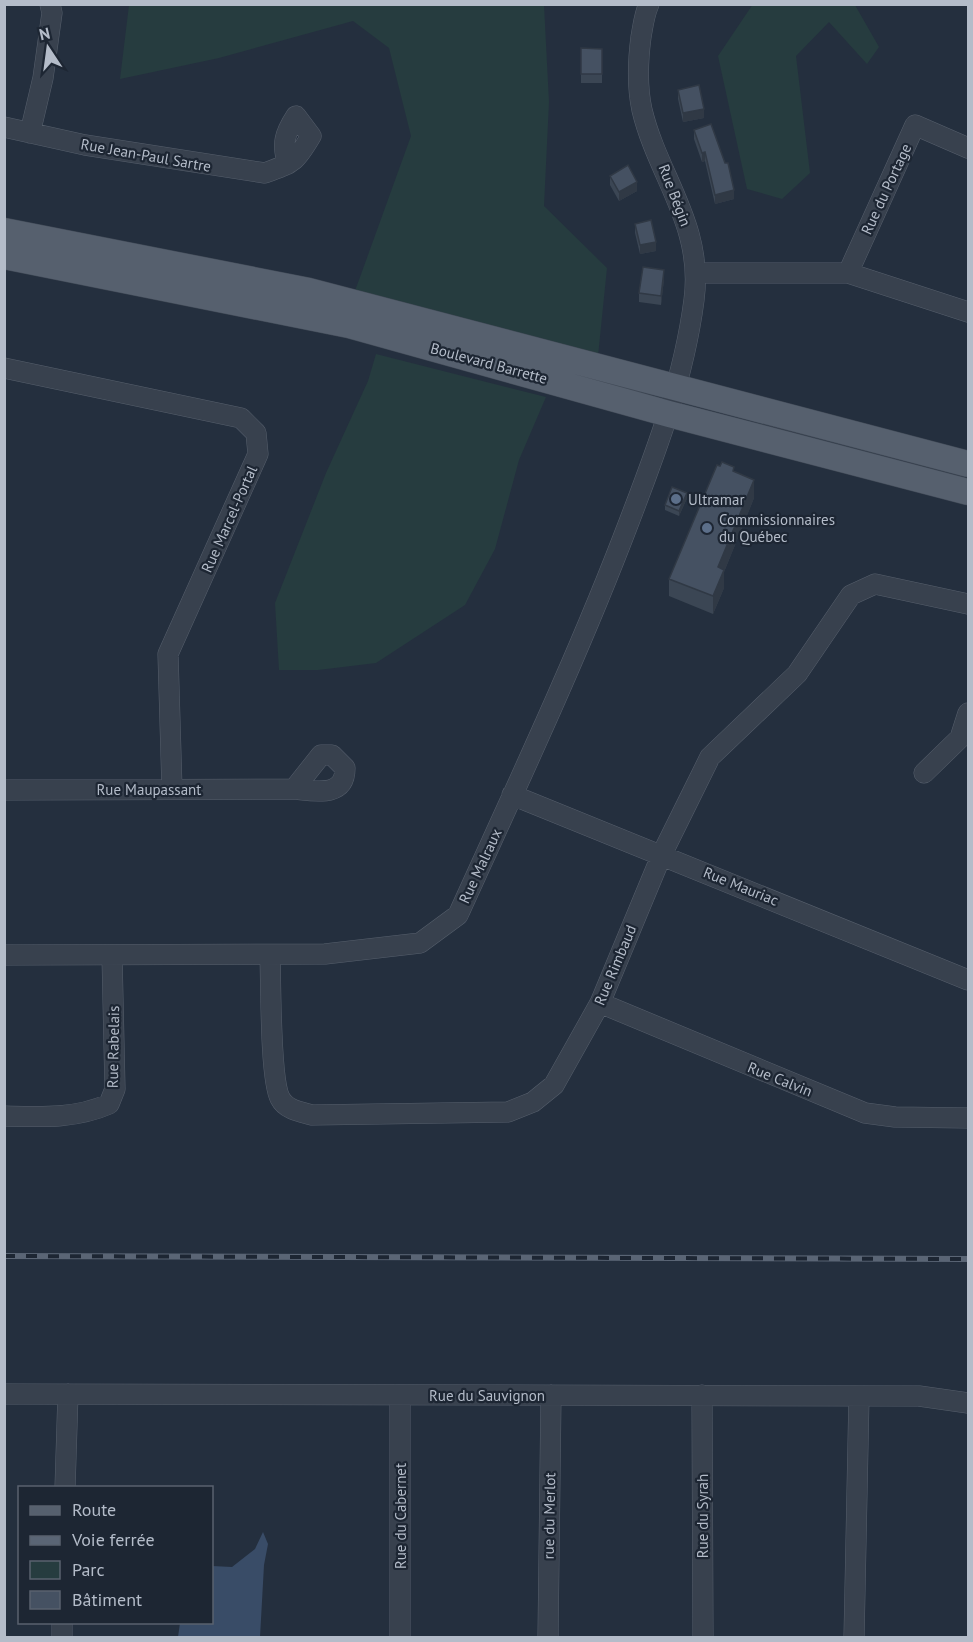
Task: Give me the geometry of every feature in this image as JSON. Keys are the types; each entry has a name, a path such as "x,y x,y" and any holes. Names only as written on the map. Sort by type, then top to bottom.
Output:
{"main road":[{"name":"Boulevard Barrette","path":"4,231 309,291 969,464"},
{"name":"Boulevard Barrette","path":"4,256 349,325 669,414 969,492"}],"street":[{"path":"30,133 43,78 52,13 50,4"},
{"name":"Rue Bégin","path":"649,4 638,60 642,110 686,220 696,273 682,371 675,387"},
{"name":"Rue du Portage","path":"848,273 915,125 969,148"},
{"name":"Rue Jean-Paul Sartre","path":"4,127 85,145 245,171 265,173 288,164"},
{"path":"696,273 848,273 969,312"},
{"name":"Rue Marcel-Portal","path":"4,368 241,418 256,434 258,454 168,654 172,789"},
{"name":"Rue Malraux","path":"4,955 325,954 420,943 458,915 604,587 669,414 675,387"},
{"name":"Rue Rimbaud","path":"270,955 276,1075 280,1099 293,1110 312,1115 508,1112 533,1102 554,1085 600,1003 662,854 710,757 797,674 851,595 875,584 969,604"},
{"path":"924,773 960,738 969,713"},
{"name":"Rue Maupassant","path":"4,790 294,789"},
{"name":"Rue Mauriac","path":"512,795 969,980"},
{"name":"Rue Rabelais","path":"4,1116 65,1117 91,1112 109,1104 115,1089 112,955"},
{"name":"Rue Calvin","path":"600,1003 865,1113 895,1117 969,1118"},
{"name":"Rue du Sauvignon","path":"4,1394 919,1396 969,1403"},
{"path":"65,1486 68,1394"},
{"name":"Rue du Cabernet","path":"400,1395 400,1638"},
{"name":"rue du Merlot","path":"548,1638 550,1395"},
{"name":"Rue du Syrah","path":"702,1395 703,1638"},
{"path":"854,1638 859,1396"}],"green space":[{"path":"753,4 855,5 879,47 867,64 829,22 796,56 810,173 782,199 747,189 718,56"},
{"path":"129,5 544,5 549,102 544,206 607,268 597,366 351,302 411,136 389,48 353,21 219,58 120,79"},
{"path":"376,354 546,397 519,460 495,549 465,605 376,663 318,670 279,670 275,603 326,473 368,381"}],"water":[{"path":"263,1532 268,1544 264,1565 260,1637 178,1637 180,1624 213,1624 213,1566 232,1567 255,1549"}],"building":[{"path":"581,48 602,49 602,74 581,74"},
{"path":"699,85 704,109 683,113 678,90"},
{"path":"711,124 725,163 728,163 734,190 715,195 705,152 702,153 694,130"},
{"path":"628,165 637,182 619,192 610,176"},
{"path":"651,220 656,242 640,245 635,224"},
{"path":"643,267 664,270 661,296 639,293"},
{"path":"722,462 734,467 733,471 754,480 718,567 724,570 713,596 669,579 717,465 720,466"},
{"path":"672,487 687,493 679,511 665,505"}],"railway":[{"path":"4,1256 968,1259"}],"place":[{"name":"Ultramar","path":"676,499"},
{"name":"Commissionnaires du Québec","path":"707,528"}]}
